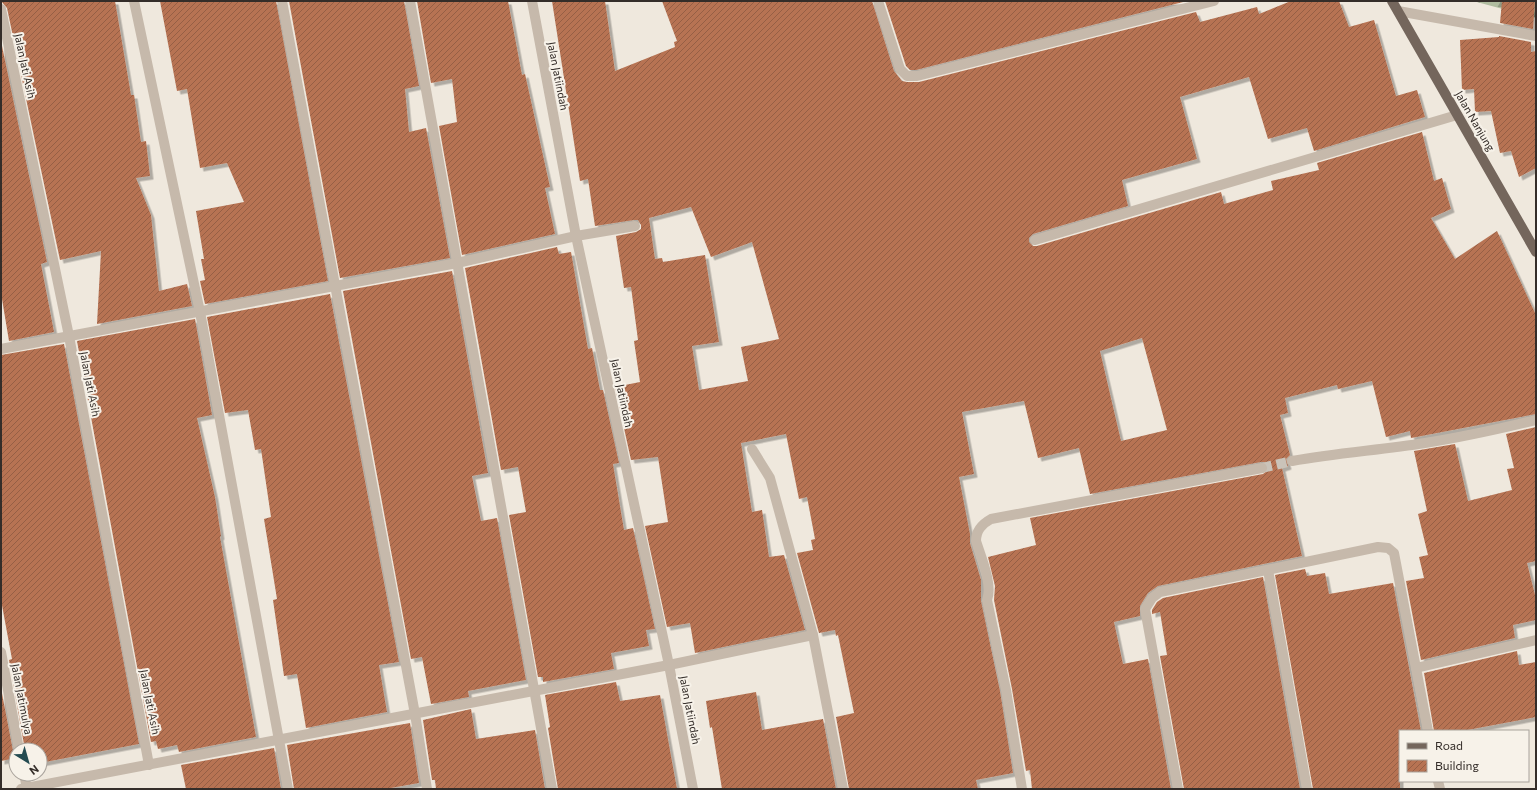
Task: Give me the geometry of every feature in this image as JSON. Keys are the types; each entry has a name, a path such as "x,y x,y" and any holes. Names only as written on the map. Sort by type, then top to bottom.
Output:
{"main road":[{"name":"Jalan Nanjung","path":"1392,1 1536,252"}],"street":[{"path":"134,1 200,312 288,789"},
{"path":"282,1 415,714 427,789"},
{"path":"410,1 552,789"},
{"name":"Jalan Jatiindah","path":"532,1 576,236 669,665 692,789"},
{"path":"878,1 900,69 907,76 917,76 1214,1"},
{"name":"Jalan Jati Asih","path":"1,9 69,336 148,765"},
{"path":"1398,11 1536,36"},
{"path":"1035,240 1457,115"},
{"path":"1,349 458,263 576,236 635,226"},
{"path":"1292,461 1323,455 1425,443 1486,432 1536,420"},
{"path":"752,449 770,478 813,635 844,789"},
{"path":"1022,789 1006,690 987,600 989,594 988,582 976,541 976,536 981,525 992,519 1262,468"},
{"path":"1178,789 1145,609 1152,598 1160,592 1378,547 1388,548 1394,553 1428,730"},
{"path":"1268,570 1307,789"},
{"path":"24,788 669,665 813,635"},
{"path":"1416,668 1536,640"},
{"name":"Jalan Jatimulya","path":"1,652 18,742"}],"green space":[{"path":"1473,1 1536,1 1536,18"}],"building":[{"path":"1,1 115,1 131,95 134,95 141,142 146,141 150,176 136,178 151,215 159,291 187,284 192,306 97,324 101,251 60,260 7,8"},
{"path":"160,1 276,1 328,281 205,304 200,281 205,280 201,259 204,259 196,211 244,202 227,163 200,168 187,89 177,91"},
{"path":"289,1 404,1 419,86 405,89 409,132 426,128 450,258 340,278"},
{"path":"417,1 508,1 522,75 525,74 550,187 545,188 555,234 462,255 439,126 457,122 452,79 431,83"},
{"path":"552,1 605,1 615,71 675,47 674,42 677,41 662,1 872,1 894,71 902,81 919,82 1196,12 1200,22 1257,7 1259,14 1291,1 1339,1 1349,27 1374,20 1396,96 1417,90 1425,117 1314,151 1307,128 1268,139 1249,77 1180,97 1197,159 1122,180 1128,206 1033,234 1029,238 1029,242 1033,246 1037,246 1221,192 1224,204 1273,190 1271,181 1319,170 1317,163 1422,132 1434,181 1442,178 1451,209 1431,218 1455,259 1497,231 1536,315 1536,414 1411,438 1410,431 1386,437 1372,381 1338,389 1337,385 1285,398 1288,413 1280,415 1290,455 1286,459 1288,466 1282,468 1302,556 1158,586 1148,593 1140,606 1140,616 1114,622 1123,664 1148,659 1171,789 1032,789 1030,770 1026,771 1012,689 994,600 995,586 988,557 1036,545 1030,518 1263,474 1268,470 1268,466 1264,462 1261,462 1090,494 1079,448 1038,458 1024,401 962,412 974,474 959,477 970,534 970,543 981,580 981,601 1000,691 1013,773 976,780 978,789 849,789 836,717 854,713 838,635 836,636 835,630 819,633 797,553 813,550 811,540 815,539 807,497 799,499 786,434 741,443 752,512 762,510 769,557 784,555 805,630 695,653 690,623 667,627 645,526 668,522 658,457 631,460 615,387 640,382 634,341 638,340 631,287 624,288 616,236 636,232 641,229 641,225 638,220 634,220 595,226 588,179 580,181","holes":["691,207 711,257 752,242 779,339 741,347 748,381 699,390 692,346 719,342 705,255 663,262 662,258 655,259 649,218","1142,338 1167,430 1121,441 1100,351"]},
{"path":"885,1 1187,1 916,70 910,70 906,66"},
{"path":"1502,1 1535,1 1533,29 1500,23"},
{"path":"1499,36 1531,42 1531,52 1536,51 1536,168 1519,177 1511,151 1500,153 1491,111 1475,112 1474,89 1462,90 1460,40"},
{"path":"1,41 47,262 41,264 54,332 9,341 1,293"},
{"path":"557,247 559,254 571,252 588,349 592,348 600,390 603,390 619,463 613,464 624,530 633,528 655,629 646,630 649,646 611,653 614,669 543,682 543,677 538,677 509,515 526,512 518,467 501,470 465,268"},
{"path":"452,271 488,473 472,476 481,521 497,518 526,680 468,691 469,697 431,704 422,657 411,659 343,291"},
{"path":"330,294 399,662 379,665 387,712 306,728 297,674 284,676 273,600 277,599 264,519 271,517 261,449 255,450 248,410 225,413 207,317"},
{"path":"195,319 212,415 197,418 215,497 220,537 256,737 179,752 177,745 158,749 156,741 151,742 77,341"},
{"path":"64,344 139,744 48,761 48,742 24,742 9,660 12,659 1,600 1,355"},
{"path":"1536,427 1536,561 1527,563 1536,599 1536,620 1513,625 1515,638 1421,660 1406,581 1424,578 1419,557 1428,555 1418,514 1427,511 1414,451 1455,444 1468,501 1512,490 1507,469 1514,468 1506,434"},
{"path":"1305,569 1307,576 1325,573 1329,594 1393,583 1421,730 1399,730 1400,789 1313,789 1275,575"},
{"path":"1263,577 1300,789 1184,789 1160,656 1167,655 1160,612 1152,614 1152,610 1157,602 1163,598"},
{"path":"1517,651 1519,665 1536,662 1536,717 1467,730 1434,730 1424,673"},
{"path":"616,682 620,701 660,695 677,789 558,789 548,728 550,727 545,695"},
{"path":"1,688 11,742 8,742 8,760 1,761"},
{"path":"756,692 762,730 823,719 836,789 722,789 712,727 710,728 706,701"},
{"path":"471,709 476,739 535,730 545,789 436,789 435,780 432,780 423,720"},
{"path":"410,723 419,783 385,789 294,789 287,745"},
{"path":"274,748 281,789 186,789 181,765"}],"tunnel":[{"path":"1262,468 1292,461"}]}
